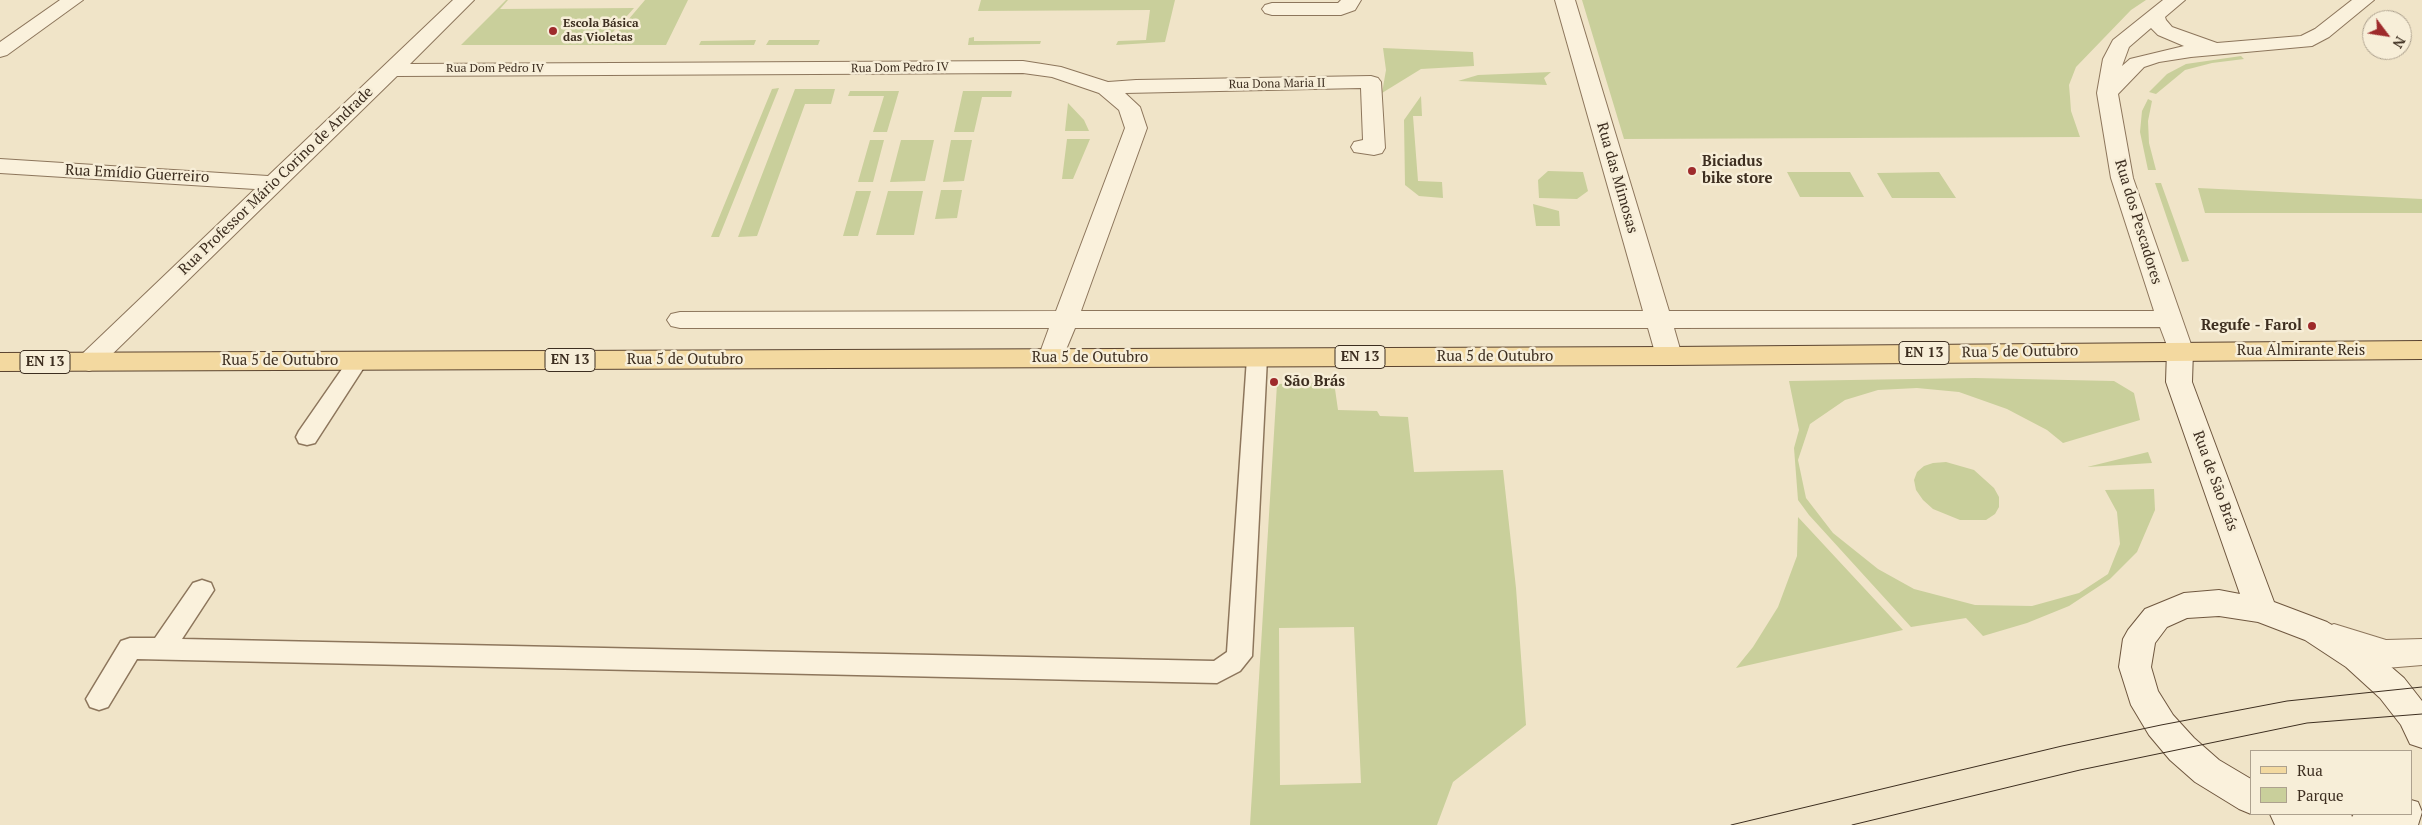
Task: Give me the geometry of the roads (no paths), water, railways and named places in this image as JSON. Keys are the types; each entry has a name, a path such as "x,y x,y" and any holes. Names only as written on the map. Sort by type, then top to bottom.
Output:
{"main road":[{"name":"Rua 5 de Outubro","path":"0,362 1669,356 2180,350"},
{"name":"Rua Almirante Reis","path":"2180,350 2422,350"}],"street":[{"path":"0,51 73,0"},
{"name":"Rua Professor Mário Corino de Andrade","path":"89,362 464,0"},
{"path":"1272,9 1340,10 1348,6 1351,0"},
{"name":"Rua das Mimosas","path":"1565,0 1669,356"},
{"name":"Rua dos Pescadores","path":"2175,0 2155,14 2120,44 2113,59 2107,93 2122,178 2180,350"},
{"path":"2107,93 2137,63 2156,56 2182,52 2305,42 2322,33 2364,0"},
{"path":"2155,14 2156,22 2160,27 2173,35 2194,43 2230,48"},
{"name":"Rua Dom Pedro IV","path":"392,70 1023,67 1068,74 1106,89 1129,107 1136,128 1051,358"},
{"name":"Rua Dona Maria II","path":"1106,89 1136,86 1371,82 1374,148 1362,147"},
{"name":"Rua Emídio Guerreiro","path":"0,166 274,183"},
{"path":"680,320 2170,319"},
{"name":"Rua de São Brás","path":"2180,350 2179,382 2261,610"},
{"path":"2250,797 2207,771 2171,737 2161,726 2143,695 2135,667 2139,639 2156,618 2184,606 2220,603 2261,610 2316,631 2386,654 2422,652"},
{"path":"2316,631 2357,657 2392,688 2413,715 2422,733"}],"lane":[{"path":"99,699 130,648 1217,672 1239,656 1257,358"},
{"path":"307,437 358,361"},
{"path":"161,649 202,590"}],"tram line":[{"path":"1731,825 2062,746 2161,725 2287,701 2422,687"},
{"path":"1852,825 2080,770 2307,723 2422,714"}],"place":[{"name":"Escola Básica das Violetas","path":"553,31"},
{"name":"Biciadus bike store","path":"1692,171"},
{"name":"Regufe - Farol","path":"2312,326"},
{"name":"São Brás","path":"1274,382"}]}
